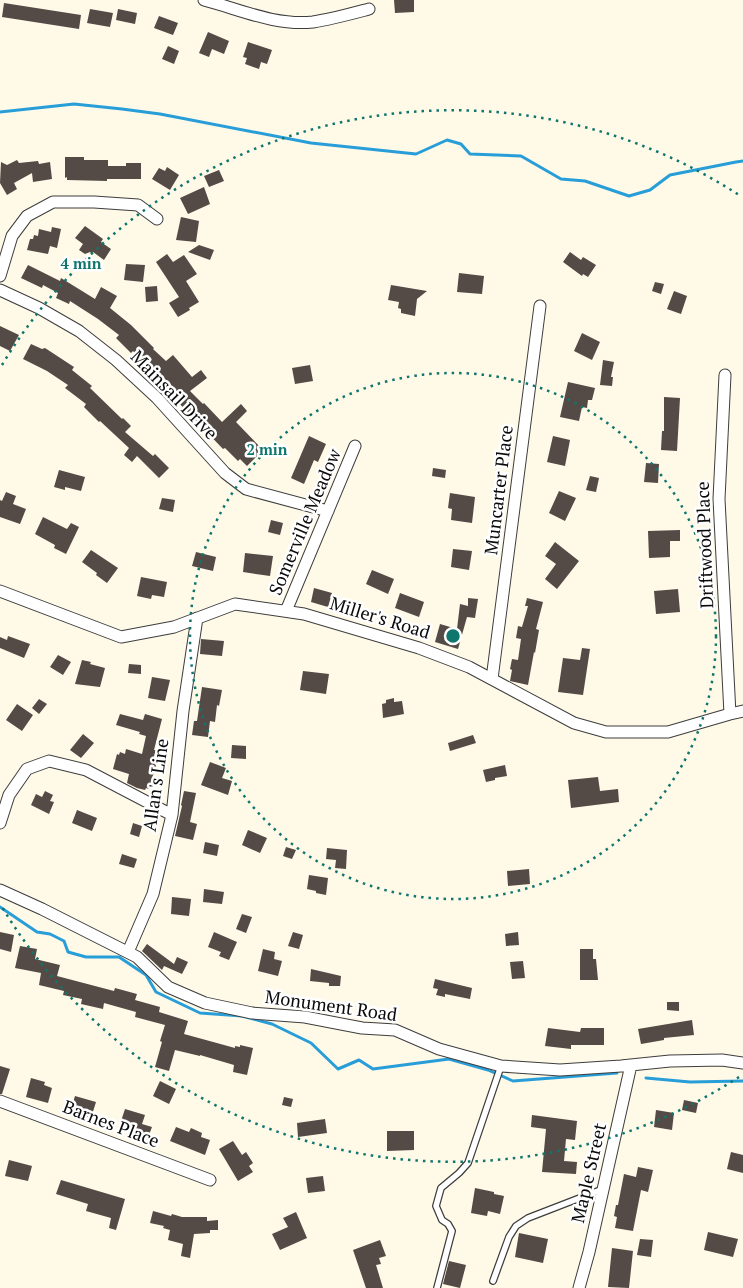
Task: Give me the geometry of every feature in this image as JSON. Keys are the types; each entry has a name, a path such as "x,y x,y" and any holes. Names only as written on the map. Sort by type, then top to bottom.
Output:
{"street":[{"path":"204,0 260,17 291,22 311,22 369,9"},
{"path":"0,276 12,236 27,216 54,202 138,204 157,219"},
{"name":"Mainsail Drive","path":"0,290 39,308 79,331 116,360 157,398 225,473 246,489 328,511"},
{"name":"Muncarter Place","path":"492,679 540,306"},
{"name":"Driftwood Place","path":"725,375 719,499 730,714"},
{"name":"Somerville Meadow","path":"286,611 356,446"},
{"name":"Miller's Road","path":"0,591 121,637 174,627 234,604 304,614 419,648 469,667 574,723 606,732 668,732 743,712"},
{"name":"Allan's Line","path":"128,952 153,894 172,815 183,712 197,618"},
{"path":"0,823 9,795 27,769 49,762 86,770 172,815"},
{"name":"Monument Road","path":"0,890 128,952 137,957 168,987 205,1003 252,1013 305,1017 362,1028 395,1030 439,1049 501,1066 560,1070 670,1061 722,1060 743,1063"},
{"name":"Maple Street","path":"579,1288 631,1065"},
{"name":"Barnes Place","path":"0,1101 210,1180"}],"lane":[{"path":"437,1288 452,1231 448,1224 442,1220 436,1206 441,1188 460,1173 468,1163 501,1066"},
{"path":"493,1281 509,1237 516,1226 528,1218 603,1189"}],"building":[{"path":"394,0 414,0 414,12 395,13"},
{"path":"4,3 81,15 79,29 2,17"},
{"path":"90,9 113,13 110,27 87,23"},
{"path":"118,9 137,13 135,24 116,20"},
{"path":"159,16 178,23 173,35 154,28"},
{"path":"208,32 229,41 224,54 212,49 209,57 199,53"},
{"path":"248,42 272,50 267,64 261,62 259,69 245,64 247,58 243,57"},
{"path":"168,46 179,51 174,64 162,59"},
{"path":"65,157 84,157 84,160 108,160 108,166 126,166 126,163 141,163 141,179 107,179 107,181 67,180 67,177 65,178"},
{"path":"17,160 19,163 38,161 39,164 50,162 52,179 33,182 32,173 14,183 17,189 7,195 0,183 1,162 7,165"},
{"path":"167,167 179,175 170,190 152,179 159,168 165,171"},
{"path":"219,170 224,181 209,187 204,176"},
{"path":"204,187 210,204 188,214 180,198"},
{"path":"181,217 199,221 196,242 176,240"},
{"path":"85,226 103,239 101,242 111,249 104,260 93,252 92,254 90,252 85,254 79,250 83,244 75,238"},
{"path":"52,227 61,229 57,248 50,246 48,254 27,250 30,239 33,239 34,235 38,236 39,229 51,232"},
{"path":"199,245 214,250 210,260 188,252"},
{"path":"570,252 581,260 583,257 596,265 588,277 583,274 582,276 563,262"},
{"path":"167,254 173,262 184,255 197,274 186,281 199,302 178,317 169,303 179,297 156,262"},
{"path":"126,264 145,265 143,282 124,280"},
{"path":"28,265 60,281 61,278 95,299 101,287 117,296 110,308 131,325 166,361 173,355 192,377 201,370 207,378 190,391 222,422 241,404 247,411 236,422 263,450 247,466 240,459 238,461 225,448 223,449 174,398 177,394 164,378 158,383 151,374 154,372 133,351 131,353 116,338 119,335 70,301 69,304 56,298 58,293 43,285 42,288 21,278"},
{"path":"459,273 484,276 482,294 457,292"},
{"path":"655,282 664,284 661,294 652,291"},
{"path":"391,285 427,291 417,299 415,316 401,313 401,309 398,308 399,302 388,300"},
{"path":"157,286 158,301 146,302 145,287"},
{"path":"674,291 687,296 681,314 667,309"},
{"path":"0,326 19,335 10,351 0,346"},
{"path":"582,333 600,342 592,360 574,351"},
{"path":"31,344 42,349 45,348 74,367 72,370 92,386 90,388 131,426 125,432 153,456 155,454 169,468 159,478 137,456 132,462 124,455 129,448 84,407 86,404 65,388 68,385 47,371 23,359"},
{"path":"603,360 614,362 611,377 613,377 612,386 600,385"},
{"path":"310,365 313,381 295,384 292,368"},
{"path":"568,382 595,388 592,400 588,400 587,408 582,407 579,421 560,417"},
{"path":"664,397 680,398 677,451 661,450 662,431 664,431"},
{"path":"309,436 326,444 318,462 314,460 304,484 291,478"},
{"path":"553,436 570,440 565,466 547,462"},
{"path":"646,463 659,464 658,483 644,482"},
{"path":"433,468 446,470 445,478 432,476"},
{"path":"59,470 85,477 81,491 65,487 65,490 54,487"},
{"path":"590,476 599,478 596,492 586,490"},
{"path":"559,491 576,498 565,521 549,513"},
{"path":"6,492 16,496 13,504 26,509 20,524 0,517 0,500 2,501"},
{"path":"450,493 475,497 472,523 451,520 452,509 448,508"},
{"path":"162,498 175,500 173,512 159,509"},
{"path":"43,517 67,529 71,523 79,527 66,554 54,548 55,545 35,534"},
{"path":"271,520 283,523 280,535 268,532"},
{"path":"680,530 680,541 670,541 670,557 649,558 648,531"},
{"path":"555,542 579,561 557,589 545,579 556,564 545,556"},
{"path":"453,549 472,551 469,570 451,567"},
{"path":"91,550 118,568 107,583 82,562"},
{"path":"196,552 216,557 213,571 192,566"},
{"path":"245,553 273,556 270,576 243,572"},
{"path":"372,570 394,579 388,594 366,584"},
{"path":"141,577 167,582 164,597 152,595 151,599 137,596"},
{"path":"314,588 332,593 328,607 311,602"},
{"path":"678,589 680,612 656,614 654,591"},
{"path":"400,593 424,602 419,617 395,608"},
{"path":"468,598 478,599 475,618 467,617 458,649 435,642 440,624 457,629 460,604 468,606"},
{"path":"527,598 543,602 536,629 539,630 528,685 510,681 512,659 518,660 521,639 516,638 518,626 522,627 528,606 525,606"},
{"path":"8,636 30,644 24,658 0,648 0,637 7,640"},
{"path":"201,639 224,641 222,656 200,654"},
{"path":"582,648 590,649 583,695 558,692 563,658 580,660"},
{"path":"58,655 71,662 63,675 50,667"},
{"path":"82,660 105,668 100,687 75,684"},
{"path":"129,664 141,665 141,674 128,673"},
{"path":"303,671 329,674 326,694 300,690"},
{"path":"152,677 170,680 165,701 148,698"},
{"path":"202,687 222,690 219,706 217,705 215,722 210,721 208,737 192,735 194,721 197,721"},
{"path":"394,698 394,702 402,701 404,714 383,718 382,704 386,703 386,700"},
{"path":"39,699 47,704 39,714 32,708"},
{"path":"17,704 33,715 22,731 6,720"},
{"path":"120,714 143,720 145,714 162,719 154,750 156,750 154,757 158,758 149,789 137,788 127,783 129,774 113,769 117,754 119,755 120,752 125,754 126,749 142,754 146,736 139,734 140,732 116,725"},
{"path":"83,734 94,743 81,758 70,750"},
{"path":"473,735 476,743 450,751 448,743"},
{"path":"232,745 246,746 246,759 231,758"},
{"path":"210,762 226,768 222,778 232,781 228,795 201,785"},
{"path":"505,765 507,776 486,782 483,770"},
{"path":"598,777 600,791 618,789 619,802 571,808 568,780"},
{"path":"45,791 53,795 50,801 54,802 49,814 31,805 36,794 42,797"},
{"path":"184,791 196,793 190,822 197,824 193,840 175,836"},
{"path":"77,810 97,818 92,831 72,823"},
{"path":"133,823 142,826 139,837 130,834"},
{"path":"248,830 267,838 260,853 242,845"},
{"path":"205,842 219,845 217,856 203,853"},
{"path":"286,847 296,850 292,859 283,856"},
{"path":"327,848 347,850 346,869 335,868 336,860 326,859"},
{"path":"122,854 137,859 134,868 119,864"},
{"path":"529,869 530,884 508,886 507,871"},
{"path":"309,875 328,878 326,895 307,889"},
{"path":"204,889 224,892 222,904 203,902"},
{"path":"172,897 191,899 189,916 171,914"},
{"path":"242,914 252,917 246,933 236,929"},
{"path":"0,932 14,935 11,952 0,949"},
{"path":"214,932 237,942 229,960 219,956 221,952 208,947"},
{"path":"293,932 303,935 299,949 288,946"},
{"path":"518,932 519,945 506,946 505,934"},
{"path":"147,944 174,964 177,957 188,962 182,974 164,966 162,970 142,951"},
{"path":"20,946 37,949 35,959 60,965 57,976 114,991 115,988 137,994 135,1000 160,1007 159,1012 188,1021 184,1034 235,1048 235,1046 240,1047 240,1045 253,1048 247,1075 233,1072 234,1065 175,1050 169,1071 155,1067 165,1025 135,1017 136,1012 104,1003 103,1009 81,1004 82,999 63,995 64,991 39,985 41,973 15,968"},
{"path":"263,949 275,952 274,959 282,961 278,976 258,971"},
{"path":"580,949 593,949 593,959 596,959 598,980 580,980"},
{"path":"523,961 525,978 512,979 510,962"},
{"path":"311,969 341,976 340,986 329,986 329,983 310,981"},
{"path":"435,979 472,988 470,999 445,994 445,997 436,995 438,989 433,988"},
{"path":"667,1002 679,1002 679,1011 667,1010"},
{"path":"692,1020 694,1035 664,1038 664,1040 641,1044 638,1029"},
{"path":"548,1028 580,1032 581,1028 604,1028 604,1045 571,1045 571,1049 545,1046"},
{"path":"0,1066 10,1069 2,1094 0,1094"},
{"path":"31,1078 45,1082 44,1085 52,1088 48,1103 26,1097"},
{"path":"160,1081 176,1089 169,1104 153,1096"},
{"path":"75,1096 96,1102 91,1118 70,1112"},
{"path":"284,1097 293,1099 291,1107 282,1105"},
{"path":"684,1100 698,1103 696,1113 682,1110"},
{"path":"125,1109 145,1115 142,1124 152,1127 147,1140 135,1136 137,1130 120,1124"},
{"path":"656,1110 674,1113 672,1130 654,1127"},
{"path":"532,1115 577,1121 575,1140 566,1139 564,1161 577,1162 576,1174 542,1172 546,1129 531,1127"},
{"path":"325,1119 327,1133 298,1137 297,1123"},
{"path":"176,1127 189,1132 191,1128 202,1133 201,1137 210,1140 205,1155 170,1141"},
{"path":"387,1131 414,1131 414,1150 387,1151"},
{"path":"233,1141 242,1155 246,1152 253,1163 249,1166 253,1172 238,1181 219,1149"},
{"path":"731,1152 743,1155 743,1173 727,1169"},
{"path":"9,1160 32,1166 28,1181 5,1176"},
{"path":"638,1167 653,1170 648,1192 641,1190 633,1231 615,1228 617,1217 614,1216 624,1174 636,1177"},
{"path":"323,1176 325,1191 308,1193 306,1178"},
{"path":"61,1180 125,1199 116,1230 109,1228 111,1218 86,1211 88,1204 56,1194"},
{"path":"475,1188 504,1196 500,1214 488,1211 487,1216 471,1213"},
{"path":"153,1211 171,1216 172,1214 182,1217 207,1217 207,1221 218,1220 218,1230 210,1230 210,1233 194,1234 190,1258 181,1256 183,1244 168,1240 170,1230 163,1228 164,1226 150,1223"},
{"path":"296,1212 307,1238 280,1250 272,1234 288,1227 283,1218"},
{"path":"708,1232 738,1239 733,1257 704,1250"},
{"path":"519,1233 548,1239 543,1263 515,1257"},
{"path":"640,1239 653,1240 651,1257 637,1255"},
{"path":"380,1240 386,1256 379,1258 381,1264 376,1265 383,1288 366,1288 353,1250"},
{"path":"612,1248 633,1251 629,1288 608,1287"},
{"path":"449,1261 466,1265 460,1288 443,1284"}],"waterway":[{"path":"0,112 74,104 160,114 311,143 416,154 447,140 461,144 470,154 521,156 561,179 585,181 629,196 650,190 670,175 743,161"},
{"path":"0,907 37,932 50,934 64,941 68,952 86,957 119,957 146,975 156,992 200,1013 242,1016 272,1024 311,1043 338,1069 359,1060 373,1069 449,1059 488,1070 513,1081 617,1073"},
{"path":"646,1078 690,1082 743,1081"}]}
